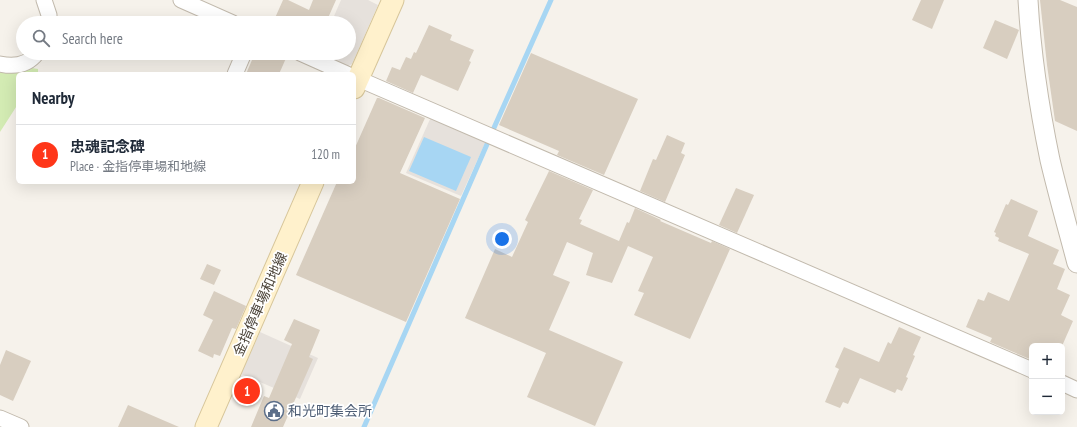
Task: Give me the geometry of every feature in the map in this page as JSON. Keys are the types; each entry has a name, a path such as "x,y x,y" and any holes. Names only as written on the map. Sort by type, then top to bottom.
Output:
{"main road":[{"path":"356,74 392,0"},
{"name":"金指停車場和地線","path":"206,427 312,184"}],"street":[{"path":"44,0 48,16"},
{"path":"181,0 216,16"},
{"path":"1028,0 1034,66 1044,130 1050,161 1077,263"},
{"path":"0,64 10,66 19,65 29,60"},
{"path":"236,72 241,60"},
{"path":"314,60 337,72"},
{"path":"356,81 1029,369"},
{"path":"1065,384 1077,390"},
{"path":"0,418 21,427"}],"shaded area":[{"path":"341,0 368,0 378,5 356,55 356,16 334,16"},
{"path":"332,60 354,60 352,64 346,67"},
{"path":"431,117 486,141 461,196 406,173"},
{"path":"260,332 318,358 300,399 241,374"}],"green space":[{"path":"32,68 38,69 38,72 16,72"},
{"path":"0,72 16,72 16,107 0,132"}],"water":[{"path":"424,137 471,157 456,191 409,171"}],"building":[{"path":"283,0 288,0 309,10 313,0 336,0 329,16 276,16"},
{"path":"921,0 944,0 932,29 912,20"},
{"path":"1040,0 1060,0 1077,7 1077,131 1055,121"},
{"path":"995,20 1019,30 1007,59 983,48"},
{"path":"429,25 452,35 450,40 474,50 469,61 471,62 458,91 421,75 413,93 386,81 392,67 400,70 406,57 411,59 414,52 416,53"},
{"path":"531,53 638,99 604,175 557,155 559,151 499,125"},
{"path":"252,60 285,60 280,72 247,72"},
{"path":"377,98 425,118 400,173 460,199 406,322 296,275 336,184 356,184 356,145"},
{"path":"667,135 685,143 681,153 685,155 665,202 640,191 653,159 656,160"},
{"path":"549,171 593,190 579,219 582,220 580,224 619,241 635,208 661,220 660,221 711,243 712,241 730,249 690,339 634,315 644,293 638,291 653,257 628,246 612,283 586,275 593,253 567,242 553,275 570,282 549,330 623,362 595,426 527,397 546,353 465,318 495,249 512,257 528,222 525,220"},
{"path":"736,188 754,195 737,233 719,225"},
{"path":"1011,199 1038,211 1028,236 1059,250 1053,264 1065,269 1057,289 1070,295 1061,315 1073,321 1063,343 1029,343 1029,359 990,342 992,338 966,327 978,299 984,301 988,292 1009,301 1029,254 998,241 999,238 995,236 996,233 994,232 1006,204 1008,205"},
{"path":"207,264 221,270 214,285 200,279"},
{"path":"214,291 246,306 236,329 232,328 220,356 214,354 213,358 198,351 213,320 203,315"},
{"path":"294,319 320,330 309,357 313,359 283,427 251,427 264,396 269,398 292,344 284,340"},
{"path":"899,327 921,337 913,355 915,356 902,391 897,389 895,393 860,378 848,404 843,402 840,408 825,402 839,369 835,367 844,347 879,362 888,342 891,344"},
{"path":"6,350 31,361 13,401 0,395 0,365"},
{"path":"128,405 179,427 118,427"}],"waterway":[{"path":"493,130 551,0"},
{"path":"364,427 488,142"}],"place":[{"name":"忠魂記念碑","path":"247,391"},
{"name":"和光町集会所","path":"274,411"}]}
